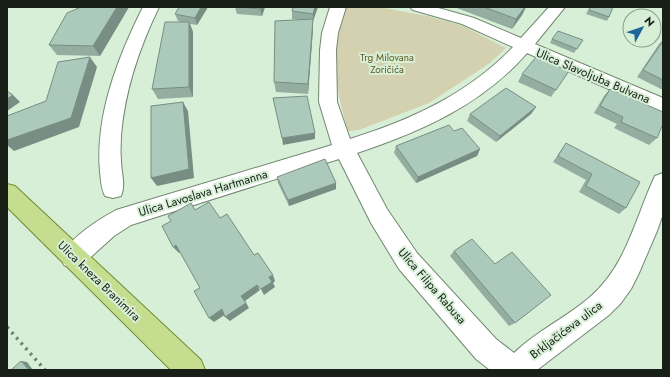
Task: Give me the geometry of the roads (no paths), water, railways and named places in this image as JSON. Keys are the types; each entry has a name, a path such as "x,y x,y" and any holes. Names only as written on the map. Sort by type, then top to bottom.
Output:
{"main road":[{"name":"Ulica kneza Branimira","path":"7,193 191,370"}],"street":[{"path":"113,189 110,157 119,85 132,45 151,7"},
{"path":"338,7 330,33 328,50 328,102 344,149 409,127 441,112 475,91 498,73 524,46 557,7"},
{"path":"418,7 468,22 524,46"},
{"name":"Ulica Slavoljuba Bulvana","path":"524,46 663,106"},
{"name":"Ulica Lavoslava Hartmanna","path":"73,256 106,228 124,217 344,149"},
{"name":"Ulica Filipa Rabusa","path":"344,149 378,216 408,261 486,349 512,370"},
{"name":"Brkljačićeva ulica","path":"518,370 525,360 583,320 614,292 638,247 663,182"}],"railway":[{"path":"7,327 45,370"}],"park label":[{"name":"Trg Milovana Zoričića","path":"387,62"}]}
